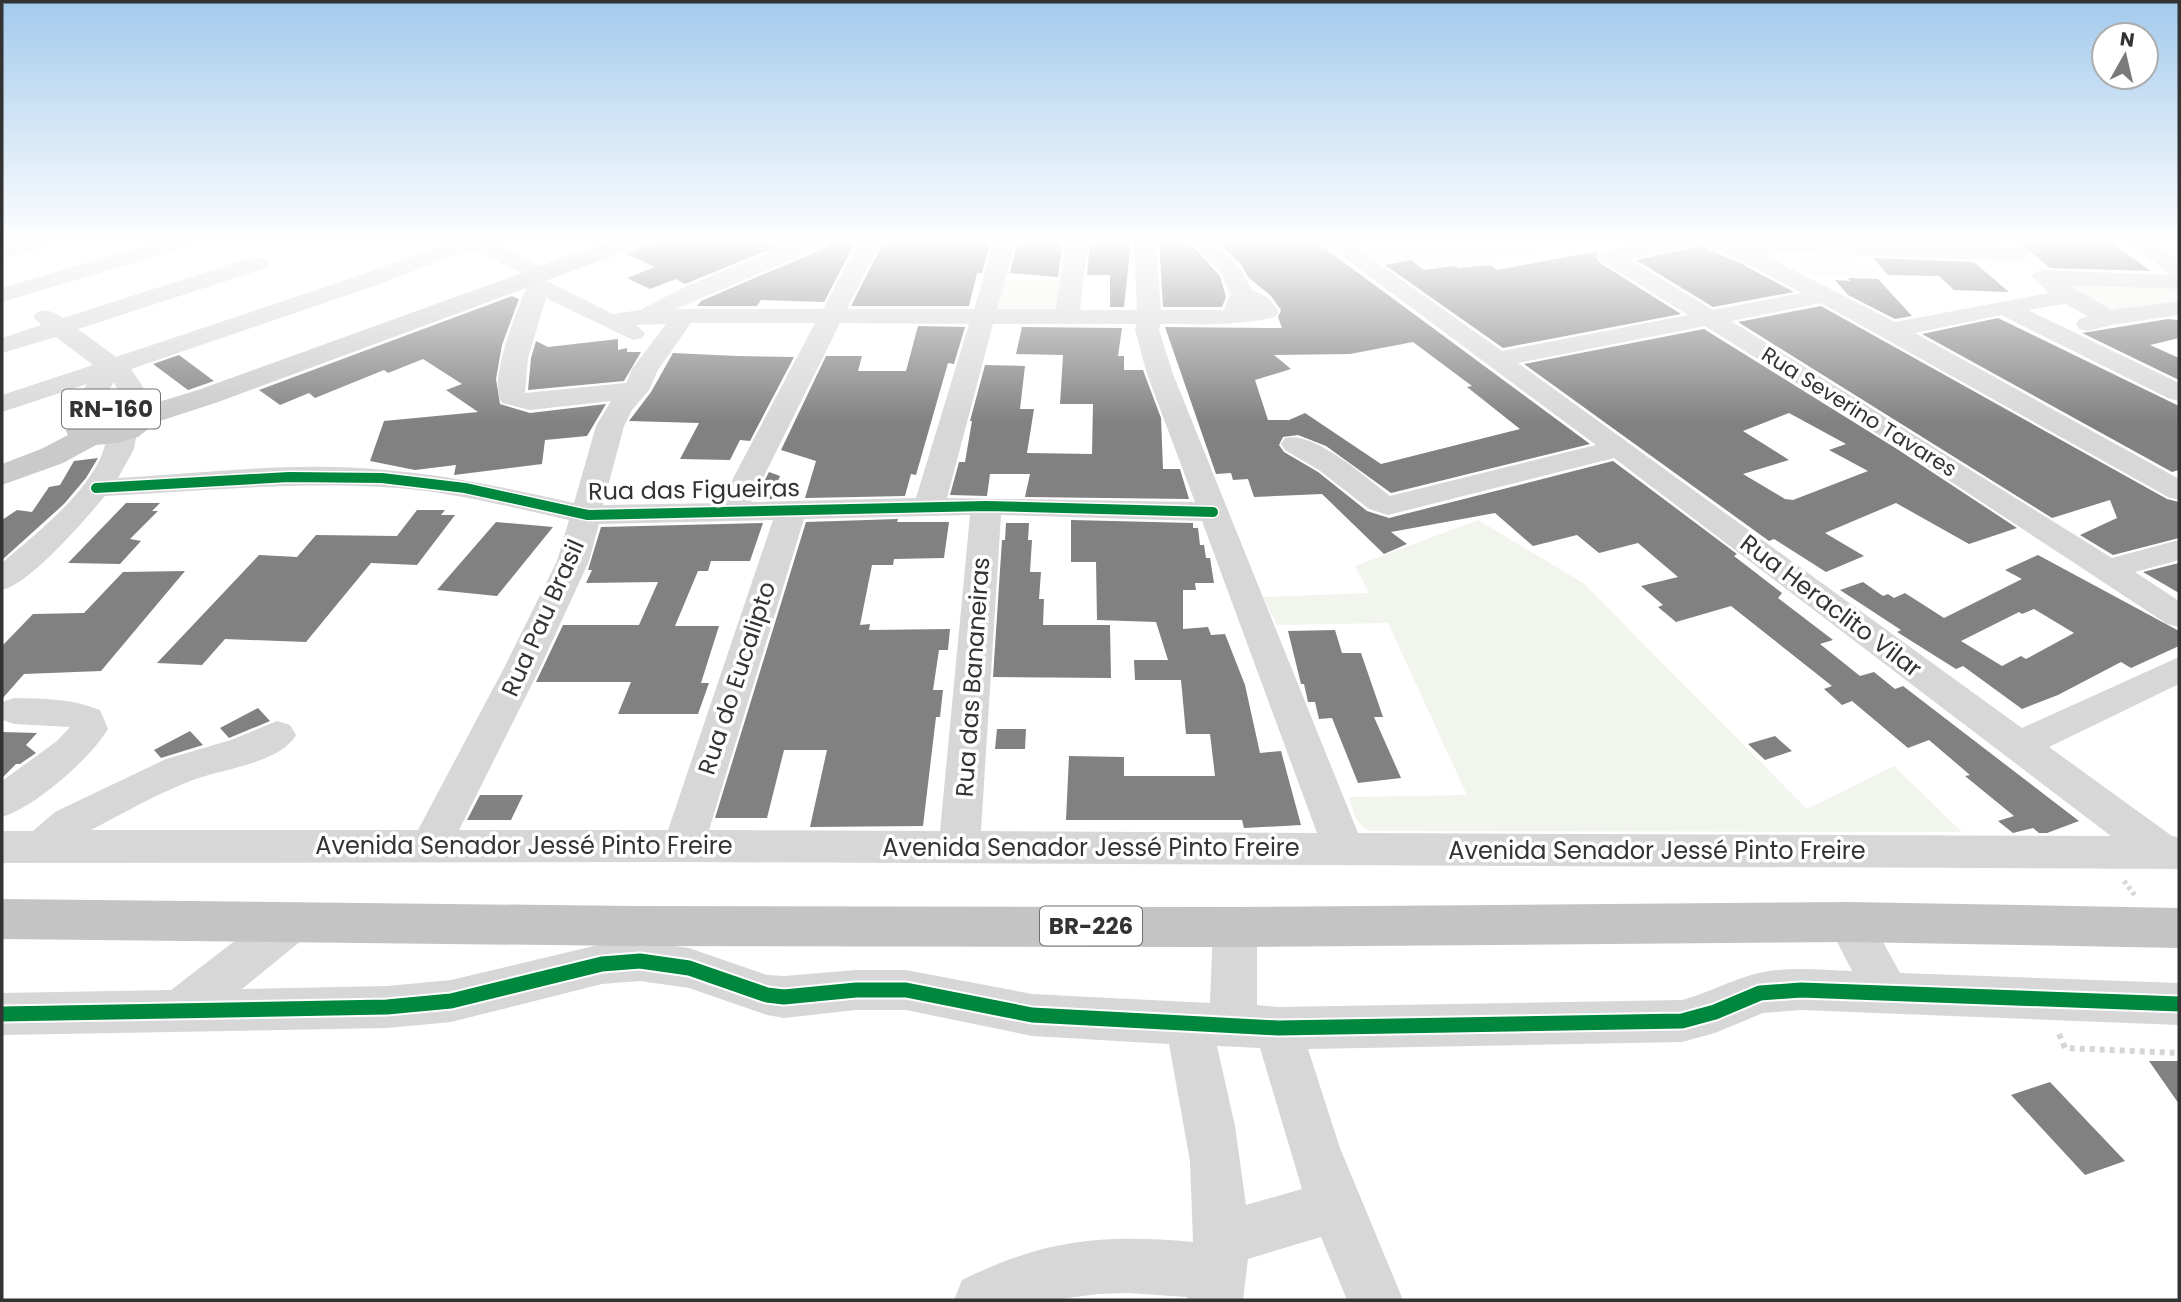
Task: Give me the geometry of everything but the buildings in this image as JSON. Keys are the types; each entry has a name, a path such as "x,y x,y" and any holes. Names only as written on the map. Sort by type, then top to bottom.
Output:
{"highway":[{"name":"BR-226","path":"2,919 291,923 630,943 1235,927 1849,922 2179,928"}],"main road":[{"name":"RN-160","path":"2,475 52,456 87,430 208,397 472,302"}],"street":[{"path":"2,580 96,488 116,458 136,417 131,387 121,373 21,302"},
{"path":"2,346 137,302"},
{"path":"2,404 304,302"},
{"path":"530,302 510,387 513,398 530,402 636,390"},
{"path":"576,302 660,349"},
{"path":"644,317 673,302"},
{"path":"731,511 840,302"},
{"path":"929,506 988,302"},
{"path":"1068,317 1070,302"},
{"path":"1148,302 1148,340 1344,849"},
{"path":"1231,317 1238,302"},
{"path":"611,321 684,316 1231,317 1261,315 1267,312 1259,302"},
{"name":"Rua Heraclito Vilar","path":"1417,302 2019,745 2172,853"},
{"name":"Rua Severino Tavares","path":"1682,302 1908,441 2179,616"},
{"path":"1497,360 1793,302"},
{"path":"1838,302 2179,491"},
{"path":"1892,330 2038,302"},
{"path":"2078,302 2109,318"},
{"path":"2004,307 2179,393"},
{"path":"2057,332 2109,318 2179,308"},
{"name":"Rua Pau Brasil","path":"430,846 573,561 610,426 620,407 636,390 645,369 684,316"},
{"path":"87,430 86,406 111,366"},
{"path":"1295,444 1329,464 1380,503 1388,506 1619,448"},
{"name":"Rua das Figueiras","path":"96,488 289,477 382,478 465,488 587,515 929,506 1213,512"},
{"name":"Rua das Bananeiras","path":"959,847 986,506"},
{"name":"Rua do Eucalipto","path":"683,846 792,509"},
{"path":"2107,570 2176,553"},
{"path":"2019,745 2179,668"},
{"path":"2,802 71,751 89,729 87,719 68,712 14,711"},
{"path":"42,847 69,823 137,789 180,769 243,751 277,735"},
{"name":"Avenida Senador Jessé Pinto Freire","path":"2,847 683,846 2172,853"},
{"path":"1849,922 1886,992"},
{"path":"178,1012 291,923"},
{"path":"1219,1270 1214,1152 1233,1025 1235,927"},
{"path":"2,1014 387,1007 451,1001 630,943 657,962 688,968 767,995 783,997 856,990 906,990 1032,1016 1233,1025 1682,1021 1716,1012 1760,993 1774,991 1886,992 2179,1004"},
{"path":"1233,1025 1335,1206 1374,1300"},
{"path":"982,1300 1055,1271 1097,1264 1219,1270 1335,1206"}],"path":[{"path":"2071,1035 2057,1034 2065,1048 2179,1053"}],"shaded area":[{"path":"998,302 1064,302 1063,313 996,315"},
{"path":"2096,302 2179,302 2179,306 2132,311"},
{"path":"1478,520 1583,583 1807,809 1894,766 1962,832 1369,831 1364,828 1353,812 1349,797 1467,795 1388,623 1277,625 1263,597 1369,593 1355,566"}],"cycle path":[{"path":"96,488 289,477 382,478 465,488 588,515 986,506 1213,512"},
{"path":"2,1014 387,1007 451,1001 602,964 640,961 689,968 767,995 784,997 856,990 906,990 1032,1015 1278,1028 1682,1021 1715,1012 1760,993 1801,990 2179,1004"}]}
